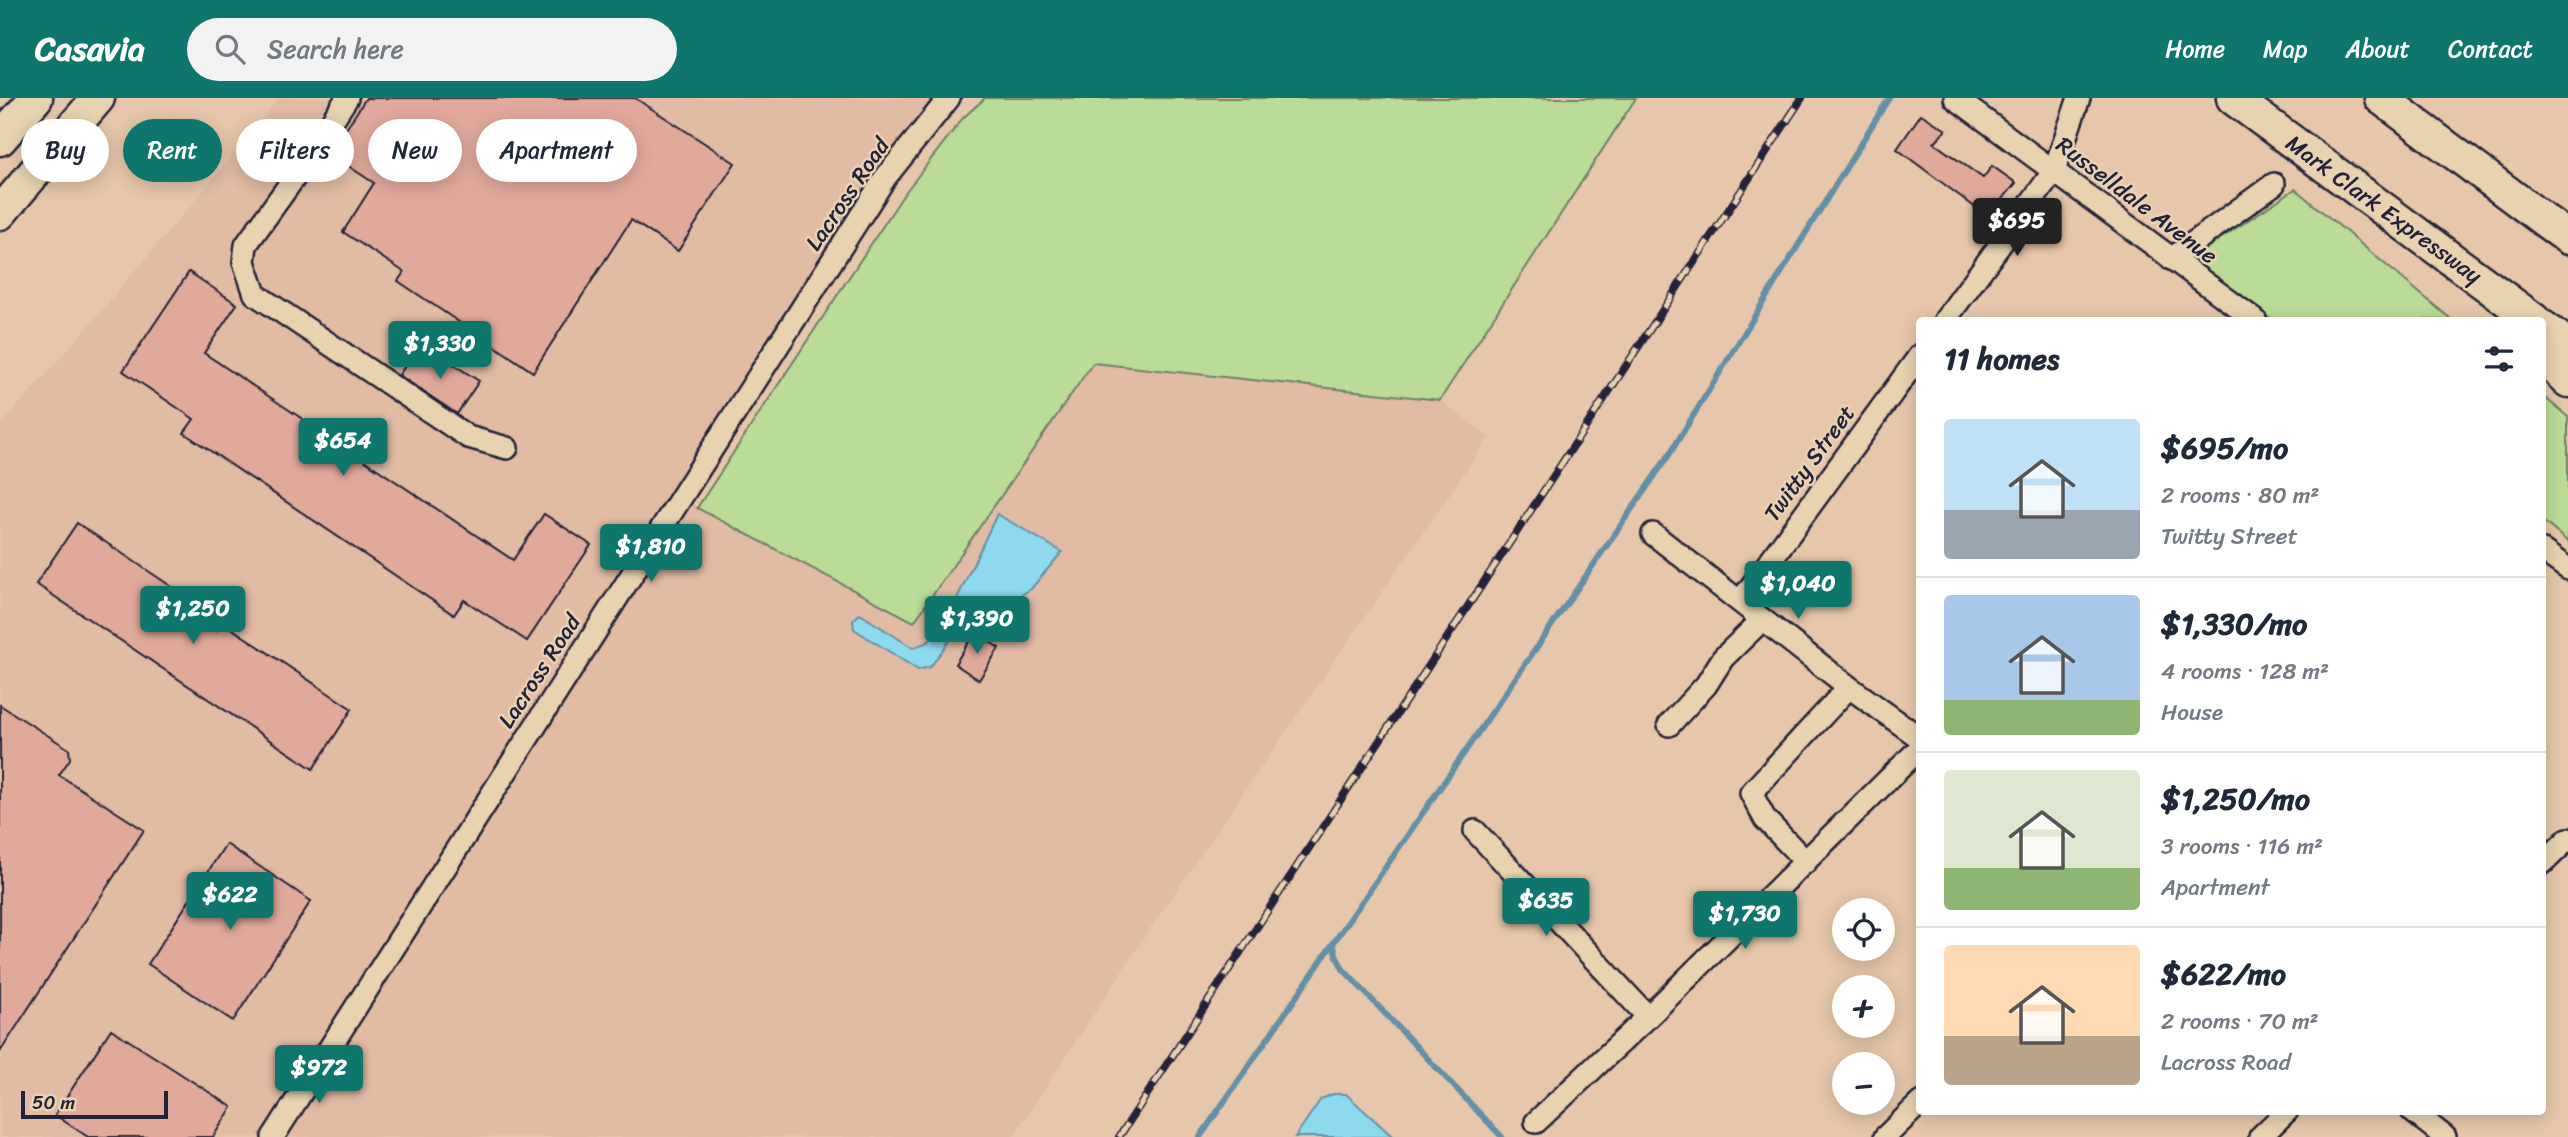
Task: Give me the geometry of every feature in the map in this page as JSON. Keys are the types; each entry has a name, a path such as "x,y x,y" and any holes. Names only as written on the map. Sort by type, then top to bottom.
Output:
{"highway":[{"path":"0,139 36,98"},
{"name":"Mark Clark Expressway","path":"2233,98 2530,317"},
{"path":"2381,98 2568,238"},
{"path":"0,213 95,102"},
{"path":"2521,202 2568,230"},
{"path":"2379,206 2501,317"},
{"path":"2546,329 2568,345"},
{"path":"2546,359 2568,380"}],"street":[{"path":"347,98 246,245 244,262 255,294 468,437 507,449"},
{"name":"Lacross Road","path":"273,1137 885,178 949,98"},
{"name":"Russelldale Avenue","path":"1955,98 2251,317"},
{"path":"1947,317 2054,171 2080,98"},
{"path":"2171,259 2274,184"},
{"name":"Twitty Street","path":"1740,602 1916,360"},
{"path":"1653,534 1849,687 1916,735"},
{"path":"2546,553 2568,569"},
{"path":"1669,724 1706,685 1723,658 1762,620"},
{"path":"1806,862 1765,819 1751,793 1849,687"},
{"path":"1536,1122 1648,1017 1916,752"},
{"path":"1475,831 1648,1017"},
{"path":"2546,860 2568,839"},
{"path":"1885,1137 1916,1107"},
{"path":"2260,1137 2283,1115"},
{"path":"2418,1115 2445,1137"}],"shaded area":[{"path":"279,98 949,98 682,497 697,508 914,622 1093,363 1440,400 1489,437 1151,927 1013,1137 0,1137 0,425 210,182 222,182 222,168 236,151 236,182 354,182 354,119 262,119"}],"green space":[{"path":"985,98 1636,98 1440,400 1093,363 914,622 697,508 904,194 963,118"},
{"path":"2295,189 2448,317 2268,317 2199,266 2199,253"},
{"path":"2546,399 2568,417 2568,542 2546,524"}],"water":[{"path":"997,514 1062,552 1031,589 953,636 930,667 918,670 854,629 853,620 860,614 913,648 928,642 945,624"},
{"path":"1333,1094 1346,1094 1393,1137 1295,1137 1321,1099"}],"building":[{"path":"366,98 635,98 735,163 678,251 631,220 533,372 398,281 404,272 343,232 372,182 462,182 462,119 368,119 368,179 354,170 352,119"},
{"path":"1921,114 1946,130 1934,143 1983,178 1992,166 2016,183 1988,217 1897,149"},
{"path":"189,272 237,304 204,353 513,560 544,514 591,545 527,641 464,600 454,615 184,433 194,419 123,371"},
{"path":"416,350 444,368 448,361 479,381 457,414 399,375"},
{"path":"77,523 187,597 193,629 209,626 216,631 222,622 352,709 313,769 36,584"},
{"path":"975,632 999,648 979,680 955,664"},
{"path":"0,705 69,749 70,759 59,775 144,830 0,1052"},
{"path":"226,844 311,901 233,1021 148,964"},
{"path":"111,1029 232,1107 213,1137 88,1137 55,1115"}],"waterway":[{"path":"1200,1137 1669,455 1889,98"},
{"path":"1333,944 1343,969 1502,1137"}],"railway":[{"path":"1119,1137 1802,98"}]}
